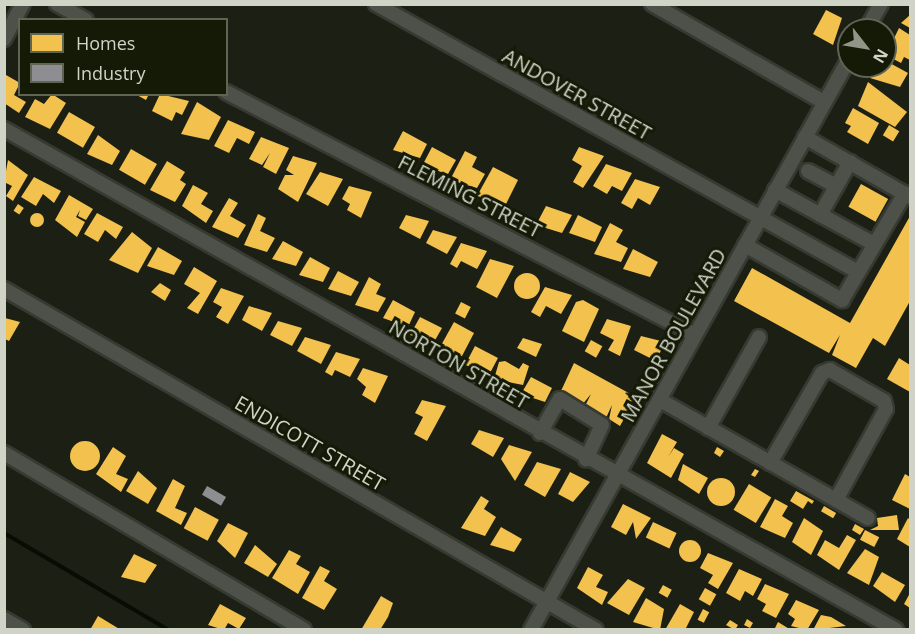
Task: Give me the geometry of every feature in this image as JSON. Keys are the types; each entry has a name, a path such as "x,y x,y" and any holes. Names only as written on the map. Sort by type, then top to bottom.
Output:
{"street":[{"path":"4,39 23,4"},
{"path":"57,4 82,18"},
{"name":"ANDOVER STREET","path":"376,4 858,272"},
{"path":"652,4 824,102"},
{"path":"872,18 880,4"},
{"name":"MANOR BOULEVARD","path":"531,630 838,78"},
{"name":"FLEMING STREET","path":"228,93 695,335"},
{"name":"NORTON STREET","path":"4,129 586,459 896,630"},
{"path":"745,245 842,300 874,244 908,195 805,137"},
{"path":"820,214 849,162"},
{"path":"808,171 836,186"},
{"path":"775,190 874,244"},
{"name":"ENDICOTT STREET","path":"4,289 596,630"},
{"path":"708,428 759,337"},
{"path":"771,463 822,373 830,370 884,401 886,409 836,500"},
{"path":"540,433 560,399 602,425 586,459"},
{"path":"660,400 868,518"},
{"path":"4,453 304,630"}],"building: Homes":[{"path":"826,10 842,18 837,18 837,33 833,45 813,34"},
{"path":"910,15 910,28 901,23"},
{"path":"899,28 910,35 910,60 904,57 901,63 897,61"},
{"path":"897,67 908,73 900,87 870,78 897,78"},
{"path":"6,75 18,82 14,95 26,102 19,113 4,103"},
{"path":"868,82 907,112 895,127 858,106"},
{"path":"50,96 55,96 66,103 50,129 25,117 35,99 44,104"},
{"path":"159,96 189,101 182,115 176,112 172,121 152,111"},
{"path":"197,102 221,117 209,140 181,134"},
{"path":"853,108 879,123 868,144 847,132 851,126 845,123"},
{"path":"69,112 95,127 83,148 57,133"},
{"path":"228,120 255,132 249,144 237,138 229,153 214,146"},
{"path":"889,125 899,131 893,141 883,135"},
{"path":"403,131 427,144 420,158 393,150"},
{"path":"98,135 120,151 112,165 87,154"},
{"path":"261,137 289,148 276,174 263,167 270,153 262,165 249,159"},
{"path":"432,147 456,160 448,174 422,166"},
{"path":"579,147 604,156 583,188 573,182 582,166 572,160"},
{"path":"131,149 157,164 145,185 119,170"},
{"path":"465,151 477,157 472,167 485,174 477,188 450,180"},
{"path":"293,156 317,163 298,202 278,189 285,175 294,175 286,170"},
{"path":"8,160 28,175 13,201 6,196 12,186 4,182"},
{"path":"167,161 185,172 180,180 186,184 175,202 150,190"},
{"path":"606,164 632,173 622,191 612,186 607,194 593,186"},
{"path":"493,167 518,180 506,204 477,196"},
{"path":"320,172 343,179 328,206 306,194"},
{"path":"34,177 61,191 54,203 43,194 36,206 21,197"},
{"path":"635,179 660,187 650,205 638,198 632,209 621,203"},
{"path":"861,184 888,199 876,222 848,207"},
{"path":"193,185 208,193 201,204 213,211 206,223 182,206"},
{"path":"349,186 372,192 361,218 347,210 350,204 342,199"},
{"path":"69,195 93,209 86,220 78,216 80,210 76,217 85,222 77,237 55,220"},
{"path":"229,198 238,203 230,216 246,225 238,238 212,227"},
{"path":"18,204 24,208 19,215 14,211"},
{"path":"546,206 572,215 562,233 536,225"},
{"path":"34,213 40,213 44,220 40,227 34,227 30,223 30,217"},
{"path":"97,213 123,227 116,239 105,230 98,242 84,234"},
{"path":"258,214 266,218 260,231 275,238 267,252 244,245"},
{"path":"406,215 429,221 420,239 399,228"},
{"path":"578,215 602,227 595,242 569,233"},
{"path":"910,216 910,301 885,346 873,338 856,368 832,355 840,335 829,353 734,301 752,268 850,323"},
{"path":"610,223 623,230 616,242 628,248 621,262 594,254"},
{"path":"433,230 457,237 447,254 426,243"},
{"path":"132,232 152,248 138,273 109,260"},
{"path":"283,241 303,252 296,266 272,259"},
{"path":"461,243 487,251 477,269 461,261 457,268 450,264"},
{"path":"158,247 182,261 174,275 147,266"},
{"path":"633,249 658,262 650,277 623,269"},
{"path":"310,257 330,268 323,282 299,275"},
{"path":"490,259 514,266 497,298 476,287"},
{"path":"194,267 217,281 198,314 187,308 200,293 184,284"},
{"path":"338,271 359,282 351,296 328,289"},
{"path":"527,273 536,277 540,286 536,295 527,299 518,295 514,286 518,277"},
{"path":"369,277 381,284 376,294 386,298 378,312 355,305"},
{"path":"160,283 171,290 165,301 151,292"},
{"path":"545,287 572,295 561,314 546,306 540,317 531,312"},
{"path":"221,288 244,296 228,324 216,317 222,307 213,302"},
{"path":"393,300 415,312 408,327 383,318"},
{"path":"583,300 599,309 584,342 562,331 576,302"},
{"path":"461,302 471,307 465,319 455,314"},
{"path":"249,306 272,313 262,331 242,320"},
{"path":"420,317 442,328 434,342 410,335"},
{"path":"5,318 20,322 9,341 5,339"},
{"path":"607,319 631,326 620,356 608,350 614,340 600,333"},
{"path":"278,321 302,328 292,346 270,335"},
{"path":"454,322 474,333 462,356 439,349"},
{"path":"641,336 665,342 656,361 634,350"},
{"path":"305,337 331,345 321,364 297,351"},
{"path":"523,338 542,344 536,357 517,348"},
{"path":"591,340 602,346 596,358 585,351"},
{"path":"475,346 498,358 490,373 465,365"},
{"path":"336,352 360,359 350,377 335,370 332,376 325,372"},
{"path":"899,358 910,365 910,392 887,379"},
{"path":"505,361 519,369 523,363 529,366 523,385 494,379 499,362"},
{"path":"574,363 636,397 620,426 609,419 612,405 606,418 585,406 591,394 582,405 560,393"},
{"path":"363,368 388,376 375,403 362,395 366,387 357,379"},
{"path":"531,377 552,388 545,402 521,394"},
{"path":"422,400 446,406 427,441 414,434 423,417 415,413"},
{"path":"479,430 504,438 493,457 471,444"},
{"path":"662,434 677,442 668,457 674,448 684,454 671,478 647,463"},
{"path":"85,441 96,445 100,456 96,467 85,471 74,467 70,456 74,445"},
{"path":"509,445 532,452 515,481 501,459"},
{"path":"113,447 126,456 116,474 128,479 121,492 96,474"},
{"path":"717,447 724,451 720,457 714,453"},
{"path":"537,462 561,469 545,497 524,485"},
{"path":"683,464 708,478 699,494 678,480"},
{"path":"755,469 759,471 755,477 751,475"},
{"path":"138,471 157,488 148,504 126,491"},
{"path":"570,472 590,482 573,502 558,494"},
{"path":"905,474 910,477 910,509 892,500"},
{"path":"721,478 731,482 735,492 731,502 721,506 711,502 707,492 711,482"},
{"path":"173,479 185,486 175,508 187,513 181,525 156,511"},
{"path":"749,484 771,497 756,523 734,510"},
{"path":"796,491 814,501 812,504 808,501 803,509 790,501"},
{"path":"481,496 489,501 484,509 496,517 485,536 461,528"},
{"path":"775,499 788,506 782,516 793,523 785,538 760,527"},
{"path":"623,504 651,518 636,539 633,522 626,535 611,527"},
{"path":"824,506 836,513 833,518 821,511"},
{"path":"195,507 219,520 208,541 184,528"},
{"path":"897,515 899,530 870,530 878,526 877,518"},
{"path":"804,518 823,531 811,555 792,542"},
{"path":"908,518 910,520 910,547 897,539"},
{"path":"653,522 677,533 669,548 646,537"},
{"path":"228,523 248,533 235,558 217,541"},
{"path":"855,524 864,529 860,535 852,530"},
{"path":"501,527 522,539 514,552 490,545"},
{"path":"865,530 879,537 874,547 860,540"},
{"path":"847,535 856,540 839,570 817,555 825,540 839,548"},
{"path":"690,540 698,543 701,551 698,559 690,562 682,559 679,551 682,543"},
{"path":"255,545 277,564 268,577 244,563"},
{"path":"865,549 879,557 869,585 847,573"},
{"path":"289,550 301,556 296,564 310,572 298,594 272,578"},
{"path":"708,553 733,563 718,589 708,583 713,575 700,568"},
{"path":"134,554 157,565 145,583 121,577"},
{"path":"320,566 330,571 324,581 337,589 324,610 302,598"},
{"path":"588,567 603,575 596,587 608,592 602,605 577,588"},
{"path":"739,569 762,579 753,596 745,591 740,601 726,593"},
{"path":"882,572 905,585 895,602 873,586"},
{"path":"628,579 645,588 629,615 607,603"},
{"path":"765,584 789,594 776,618 762,611 766,604 757,599"},
{"path":"663,585 672,590 667,598 659,593"},
{"path":"705,588 716,594 710,606 699,599"},
{"path":"910,593 910,608 904,604"},
{"path":"381,596 393,603 388,617 380,630 361,630"},
{"path":"646,598 664,609 660,630 633,622"},
{"path":"796,600 819,610 807,630 791,626 795,619 788,614"},
{"path":"220,604 246,618 239,629 228,623 224,630 208,625"},
{"path":"680,604 694,612 685,630 665,630"},
{"path":"703,609 709,612 704,623 698,620"},
{"path":"821,615 831,617 846,626 813,630"},
{"path":"98,616 121,630 90,630"},
{"path":"747,619 753,623 750,628 744,625"},
{"path":"730,620 738,625 735,630 726,625"},
{"path":"778,622 791,630 774,630"}],"building: Industry":[{"path":"207,486 226,497 221,506 202,495"}],"waterway":[{"path":"4,533 169,630"}]}
